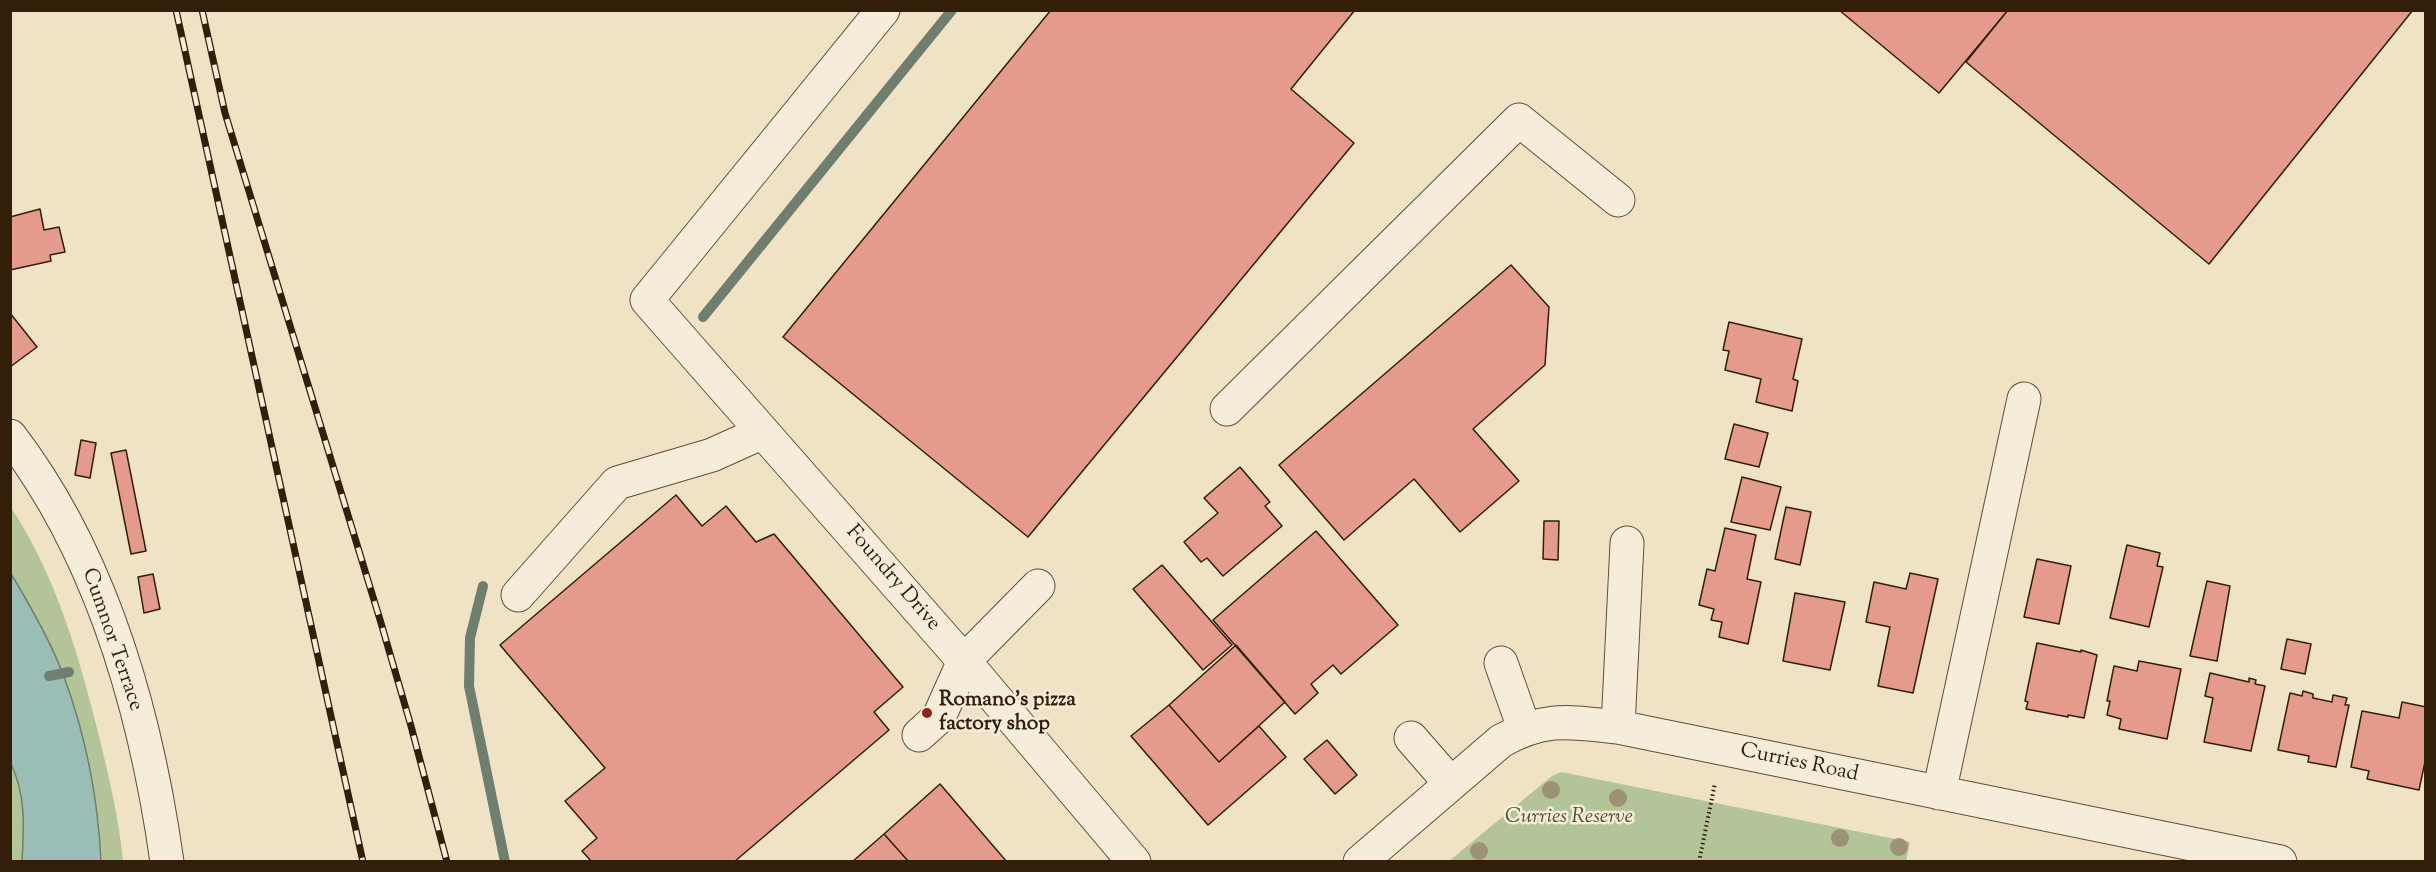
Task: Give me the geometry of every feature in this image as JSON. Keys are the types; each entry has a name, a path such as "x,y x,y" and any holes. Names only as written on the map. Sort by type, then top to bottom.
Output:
{"street":[{"name":"Foundry Drive","path":"883,10 647,300 964,661 1134,861"},
{"path":"1227,409 1519,120 1618,200"},
{"path":"1939,793 2024,399"},
{"path":"518,595 617,483 712,455 763,432"},
{"name":"Cumnor Terrace","path":"10,436 57,504 90,572 119,651 140,723 167,861"},
{"path":"1618,727 1627,543"},
{"path":"919,735 939,717 964,661 1038,586"},
{"path":"1501,663 1524,728"},
{"name":"Curries Road","path":"1360,861 1502,741 1524,728 1563,721 1618,727 2280,861"},
{"path":"1411,738 1451,784"}],"path":[{"path":"1699,861 1722,748"}],"green space":[{"path":"10,506 26,532 53,588 74,646 106,767 123,861 101,861 99,824 79,725 41,625 11,572"},
{"path":"10,762 21,798 22,861 11,861"},
{"name":"Curries Reserve","path":"1561,772 1910,842 1906,861 1449,861 1552,776"}],"water":[{"path":"10,572 58,661 71,696 89,766 97,813 101,861 22,861 21,798 10,762"}],"building":[{"path":"1051,10 1355,10 1291,89 1354,143 1028,537 783,337"},
{"path":"1839,10 2008,10 1939,93"},
{"path":"2008,10 2413,10 2209,264 1966,62"},
{"path":"40,209 44,230 59,227 65,252 50,255 51,261 10,270 10,217"},
{"path":"1511,265 1549,307 1545,365 1473,429 1519,481 1460,532 1414,479 1344,540 1279,465"},
{"path":"10,313 37,347 10,367"},
{"path":"1729,322 1802,339 1793,379 1798,381 1792,411 1756,402 1761,379 1725,370 1729,351 1723,350"},
{"path":"1734,424 1768,433 1759,467 1725,459"},
{"path":"81,440 96,443 90,478 75,475"},
{"path":"126,450 146,551 131,554 111,453"},
{"path":"1240,467 1270,502 1265,506 1282,526 1223,576 1207,558 1201,562 1184,542 1218,513 1204,498"},
{"path":"1742,477 1781,487 1770,530 1731,522"},
{"path":"676,495 702,526 726,506 756,542 774,534 903,687 874,712 889,730 734,862 592,862 582,851 597,838 565,801 605,768 500,645"},
{"path":"1786,507 1811,512 1800,565 1775,559"},
{"path":"1544,521 1559,521 1558,560 1543,559"},
{"path":"1725,528 1756,535 1747,579 1761,582 1748,644 1719,637 1722,622 1711,620 1714,609 1699,605 1707,569 1715,571"},
{"path":"1316,531 1398,625 1341,674 1333,665 1311,684 1318,693 1295,714 1213,620"},
{"path":"2127,545 2160,553 2157,566 2163,567 2149,627 2110,618"},
{"path":"2037,559 2071,566 2059,624 2024,617"},
{"path":"1162,565 1232,645 1203,670 1133,589"},
{"path":"1910,573 1938,579 1913,693 1878,686 1890,627 1866,622 1874,582 1906,589"},
{"path":"153,574 160,609 144,613 138,577"},
{"path":"2207,581 2230,586 2217,661 2190,656"},
{"path":"1795,593 1845,602 1830,670 1783,661"},
{"path":"2287,639 2311,644 2305,674 2281,669"},
{"path":"2037,643 2097,655 2084,718 2026,709 2028,702 2025,701"},
{"path":"1236,645 1285,702 1219,762 1169,705"},
{"path":"2139,661 2181,669 2167,739 2119,729 2121,719 2107,715 2110,701 2107,701 2114,666 2137,671"},
{"path":"2210,673 2249,682 2249,678 2256,680 2255,684 2265,686 2251,751 2204,742 2213,698 2205,696"},
{"path":"2303,691 2313,694 2313,698 2332,702 2333,695 2347,698 2345,705 2349,705 2336,767 2308,762 2309,756 2278,750 2290,693 2302,696"},
{"path":"2402,702 2426,707 2426,757 2419,790 2367,779 2369,771 2351,767 2362,711 2399,718"},
{"path":"1169,705 1219,762 1259,726 1286,757 1208,825 1131,736"},
{"path":"1327,740 1357,775 1335,794 1304,759"},
{"path":"940,784 1007,862 909,862 884,834"},
{"path":"884,834 909,862 852,862"}],"waterway":[{"path":"703,317 952,10"},
{"path":"483,586 470,638 469,686 505,862"},
{"path":"49,676 69,672"}],"railway":[{"path":"176,10 363,862"},
{"path":"202,10 225,113 381,623 447,862"}],"place":[{"name":"Romano's pizza factory shop","path":"927,713"}]}
